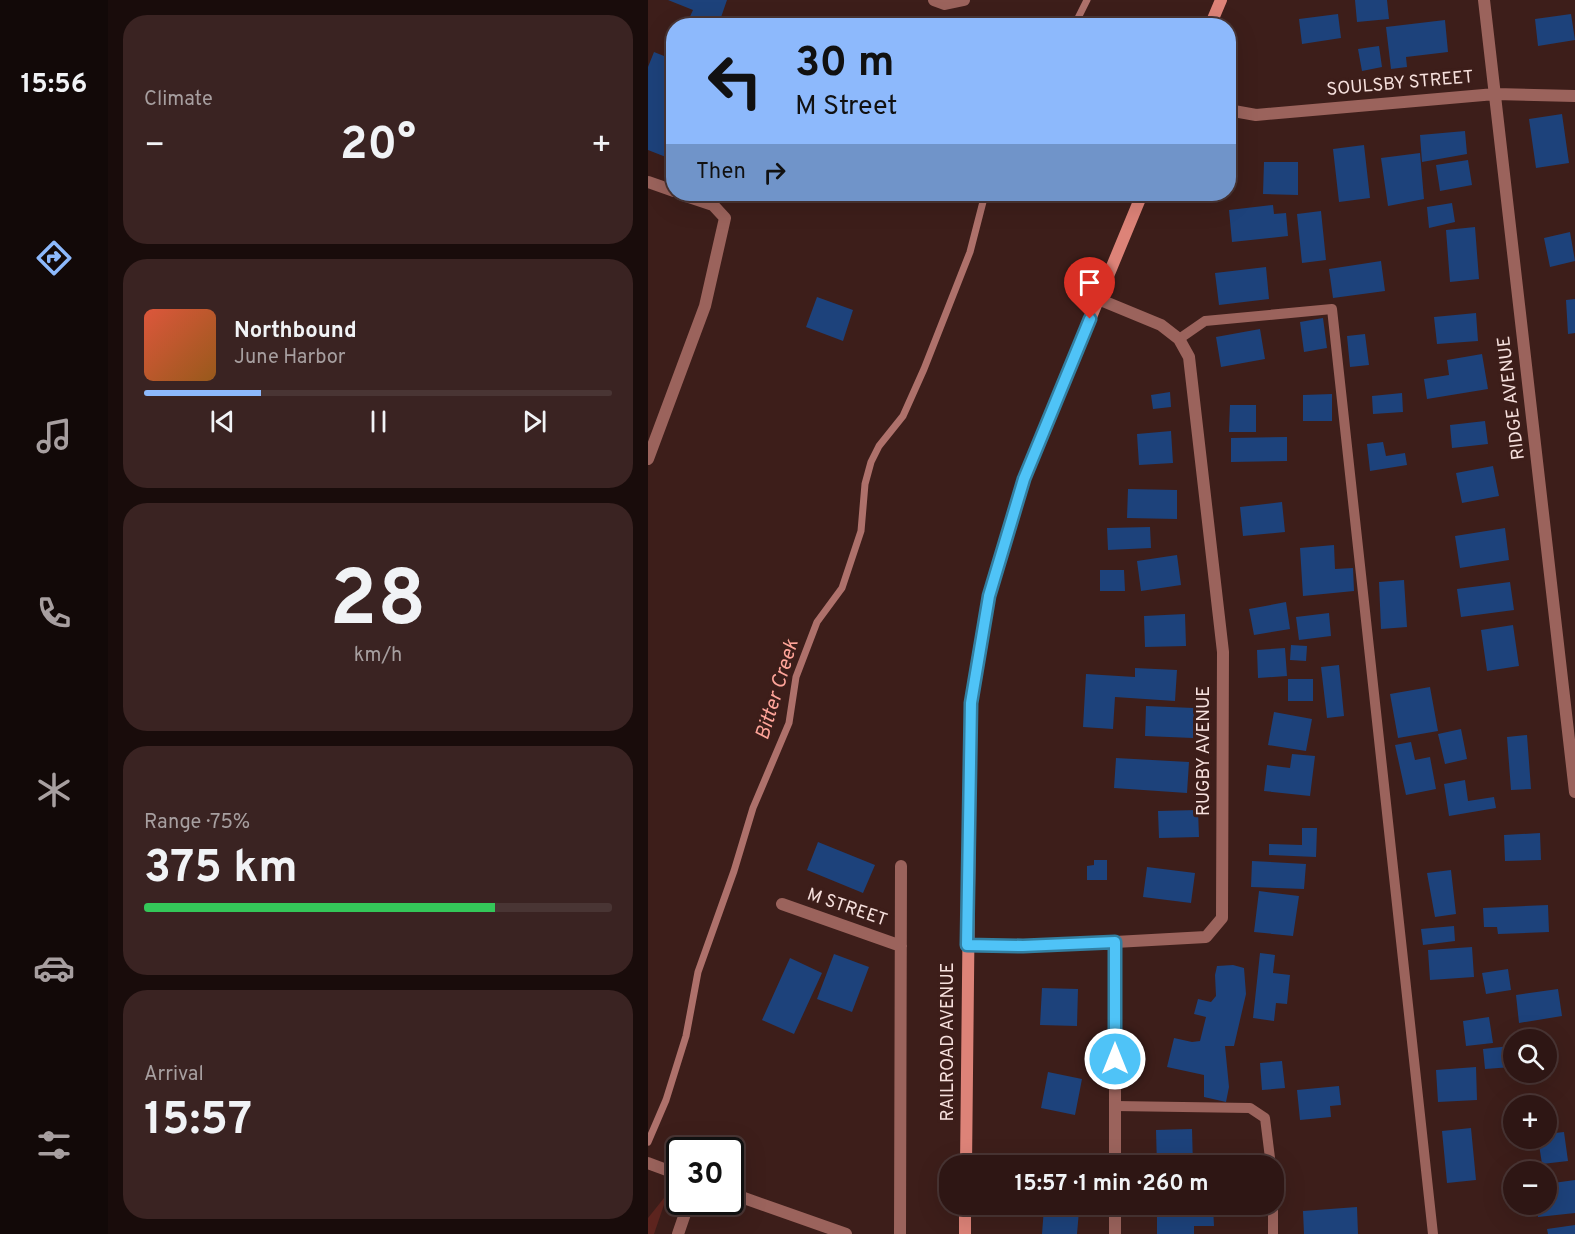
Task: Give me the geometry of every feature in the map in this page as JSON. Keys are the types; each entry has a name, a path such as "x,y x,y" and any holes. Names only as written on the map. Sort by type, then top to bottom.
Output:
{"street":[{"path":"934,0 945,4 964,0"},
{"path":"1213,18 1221,0"},
{"name":"RIDGE AVENUE","path":"1484,0 1575,792"},
{"name":"SOULSBY STREET","path":"1236,111 1256,115 1495,94 1575,96"},
{"path":"648,182 666,188"},
{"path":"648,459 705,306 725,219 713,206 699,201"},
{"name":"RAILROAD AVENUE","path":"966,1155 971,703 989,596 1024,479 1139,201"},
{"path":"1098,299 1161,326 1179,339"},
{"name":"RUGBY AVENUE","path":"1115,942 1206,937 1222,918 1223,652 1189,357 1179,339"},
{"path":"900,1234 901,866"},
{"name":"M STREET","path":"782,904 901,946"},
{"path":"967,945 1023,946 1115,942 1115,1155"},
{"path":"648,1163 666,1170"},
{"path":"744,1198 846,1234"},
{"path":"678,1234 685,1215"},
{"path":"965,1215 965,1234"},
{"path":"1115,1215 1115,1234"}],"lane":[{"path":"1179,339 1205,321 1332,309 1433,1234"},
{"path":"1115,1106 1250,1108 1265,1118 1270,1155"},
{"path":"1273,1215 1273,1234"}],"shaded area":[{"path":"666,1196 654,1234 648,1234 648,1218"}],"building":[{"path":"668,0 727,0 721,18 689,18 693,10"},
{"path":"1355,0 1387,0 1389,19 1357,22"},
{"path":"1338,14 1341,38 1302,44 1299,19"},
{"path":"1571,14 1575,40 1538,46 1535,19"},
{"path":"1445,20 1448,52 1406,57 1407,67 1391,69 1386,27"},
{"path":"1379,46 1382,67 1362,71 1358,49"},
{"path":"654,52 666,57 666,157 648,150 648,67"},
{"path":"1562,114 1569,163 1536,168 1529,119"},
{"path":"1465,131 1467,154 1422,162 1420,135"},
{"path":"1364,145 1370,198 1339,202 1333,149"},
{"path":"1420,153 1424,199 1388,206 1381,158"},
{"path":"1468,160 1472,185 1440,191 1436,165"},
{"path":"1264,162 1298,162 1298,195 1263,194"},
{"path":"1452,203 1455,222 1429,228 1427,207"},
{"path":"1273,205 1274,214 1286,213 1288,236 1232,242 1229,210"},
{"path":"1321,211 1326,260 1302,263 1297,214"},
{"path":"1475,227 1479,279 1450,282 1446,230"},
{"path":"1570,232 1575,261 1550,267 1544,238"},
{"path":"1381,261 1385,291 1333,298 1329,269"},
{"path":"1266,267 1269,299 1219,305 1215,273"},
{"path":"817,297 853,310 843,341 806,327"},
{"path":"1575,299 1575,333 1568,334 1566,300"},
{"path":"1476,313 1478,341 1437,344 1434,317"},
{"path":"1323,318 1327,348 1304,352 1300,322"},
{"path":"1260,329 1265,359 1221,367 1216,337"},
{"path":"1365,334 1369,365 1350,367 1347,336"},
{"path":"1482,354 1488,389 1427,399 1424,379 1449,375 1447,360"},
{"path":"1170,392 1171,407 1153,409 1151,395"},
{"path":"1402,393 1403,412 1373,414 1372,396"},
{"path":"1332,394 1332,421 1303,421 1303,395"},
{"path":"1230,405 1256,405 1256,432 1229,432"},
{"path":"1485,421 1488,444 1452,448 1450,425"},
{"path":"1171,431 1173,463 1139,465 1137,434"},
{"path":"1287,437 1287,461 1231,462 1231,438"},
{"path":"1383,442 1386,456 1405,453 1407,465 1370,471 1367,444"},
{"path":"1493,466 1499,496 1462,503 1456,473"},
{"path":"1128,489 1177,490 1177,519 1127,518"},
{"path":"1282,502 1285,532 1243,536 1240,507"},
{"path":"1150,527 1151,548 1108,550 1107,528"},
{"path":"1505,528 1509,560 1460,568 1455,536"},
{"path":"1334,545 1335,569 1353,568 1354,591 1303,596 1300,548"},
{"path":"1177,555 1181,585 1141,591 1137,561"},
{"path":"1100,570 1124,570 1125,591 1100,591"},
{"path":"1404,580 1407,627 1381,629 1379,582"},
{"path":"1510,582 1514,610 1461,617 1457,589"},
{"path":"1286,602 1290,629 1254,635 1249,609"},
{"path":"1329,613 1331,636 1299,640 1296,617"},
{"path":"1185,614 1186,646 1145,647 1144,616"},
{"path":"1513,625 1519,666 1487,671 1481,630"},
{"path":"1291,645 1307,646 1306,661 1290,660"},
{"path":"1285,648 1287,676 1258,678 1257,650"},
{"path":"1339,665 1344,716 1327,718 1321,667"},
{"path":"1135,668 1177,670 1175,701 1115,697 1113,729 1083,727 1086,674 1135,677"},
{"path":"1288,679 1313,679 1313,701 1288,701"},
{"path":"1430,687 1438,731 1398,738 1390,694"},
{"path":"1146,706 1194,708 1193,738 1145,736"},
{"path":"1274,712 1312,719 1306,751 1268,745"},
{"path":"1461,729 1467,759 1445,764 1438,734"},
{"path":"1527,735 1531,789 1511,790 1507,737"},
{"path":"1411,742 1415,760 1430,757 1436,789 1406,795 1395,745"},
{"path":"1292,754 1315,756 1310,796 1264,791 1267,765 1290,768"},
{"path":"1116,758 1189,762 1187,793 1114,788"},
{"path":"1465,780 1468,801 1494,797 1496,808 1449,816 1444,784"},
{"path":"1198,810 1199,837 1159,838 1158,811"},
{"path":"1302,828 1317,828 1316,857 1269,855 1269,844 1302,845"},
{"path":"1540,833 1541,860 1505,861 1504,835"},
{"path":"818,842 875,865 863,893 807,870"},
{"path":"1094,860 1107,860 1107,880 1087,880 1087,866 1094,865"},
{"path":"1252,861 1306,864 1304,889 1251,887"},
{"path":"1147,867 1195,873 1191,903 1143,897"},
{"path":"1451,870 1456,914 1435,917 1427,873"},
{"path":"1259,891 1299,896 1293,936 1254,932"},
{"path":"1548,905 1549,932 1498,934 1497,927 1484,927 1483,908"},
{"path":"1454,926 1455,941 1423,945 1421,929"},
{"path":"1472,947 1474,977 1430,980 1428,950"},
{"path":"1260,953 1275,955 1273,973 1290,975 1287,1004 1276,1003 1274,1021 1253,1018"},
{"path":"834,954 869,967 852,1012 817,999"},
{"path":"790,958 822,973 794,1034 762,1020"},
{"path":"1233,965 1244,968 1246,994 1234,1046 1225,1046 1229,1087 1226,1102 1204,1097 1204,1075 1167,1067 1174,1038 1192,1042 1200,1041 1206,1017 1194,1014 1198,999 1211,1002 1216,996 1217,966"},
{"path":"1508,969 1511,990 1486,994 1482,973"},
{"path":"1042,988 1078,989 1077,1026 1040,1025"},
{"path":"1558,989 1562,1016 1519,1023 1516,995"},
{"path":"1489,1017 1493,1043 1466,1046 1463,1021"},
{"path":"1503,1047 1503,1068 1485,1069 1483,1049"},
{"path":"1282,1061 1285,1088 1262,1090 1260,1063"},
{"path":"1476,1067 1477,1100 1438,1102 1436,1070"},
{"path":"1048,1072 1082,1079 1075,1115 1041,1108"},
{"path":"1339,1086 1341,1105 1330,1106 1331,1117 1300,1120 1297,1090"},
{"path":"1471,1128 1476,1180 1447,1183 1442,1131"},
{"path":"1192,1129 1193,1155 1157,1155 1156,1130"},
{"path":"1564,1132 1568,1161 1542,1161 1540,1149 1557,1149 1557,1133"},
{"path":"1575,1180 1575,1213 1557,1215 1557,1182"},
{"path":"1357,1207 1358,1234 1304,1234 1303,1211"},
{"path":"1043,1215 1079,1215 1077,1234 1042,1234"},
{"path":"1157,1215 1213,1215 1214,1226 1194,1226 1194,1234 1157,1234"},
{"path":"1575,1225 1575,1234 1548,1234 1547,1229"}],"waterway":[{"name":"Bitter Creek","path":"1078,18 1087,0"},
{"name":"Bitter Creek","path":"648,1142 666,1100 686,1036 698,972 734,871 753,808 789,723 796,677 817,622 842,588 861,531 865,484 871,462 879,446 903,416 924,369 970,252 983,201"}],"route":[{"path":"1090,319 1024,479 989,596 971,703 967,945 1023,946 1115,942 1115,1059"}]}
